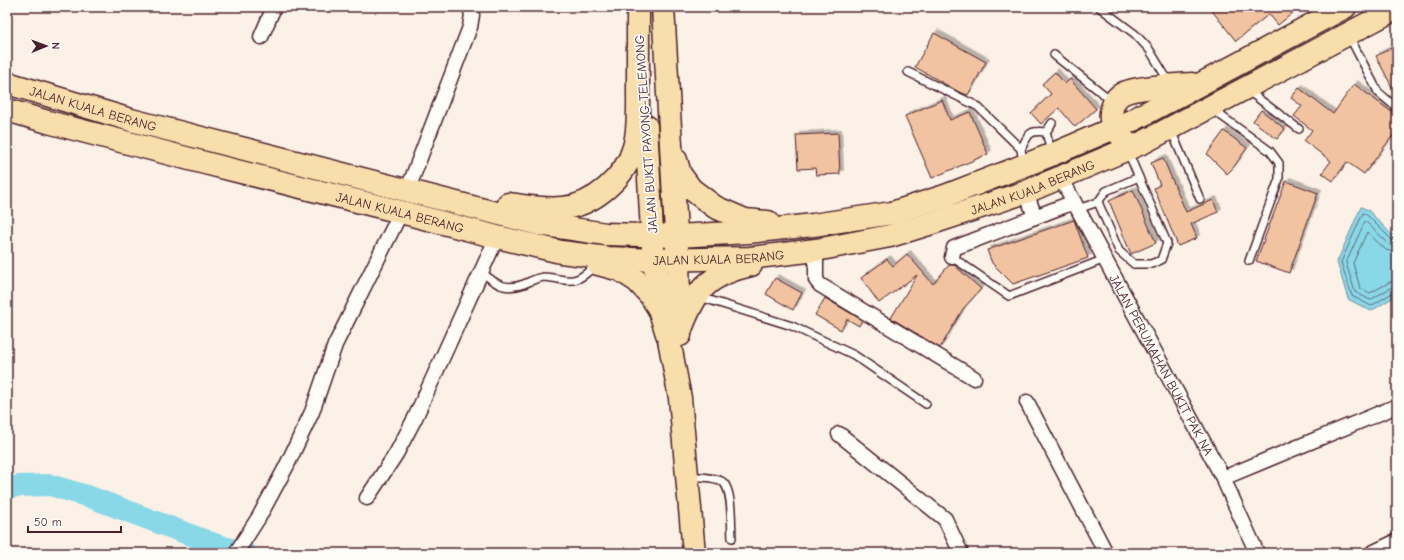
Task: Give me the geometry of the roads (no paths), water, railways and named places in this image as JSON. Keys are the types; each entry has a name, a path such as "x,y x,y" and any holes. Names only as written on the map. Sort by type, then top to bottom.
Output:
{"main road":[{"name":"JALAN BUKIT PAYONG-TELEMONG","path":"638,7 654,260 674,333"},
{"path":"437,198 545,208 563,208 580,204 597,196 615,181 627,164 635,146 637,119 638,7"},
{"name":"JALAN BUKIT PAYONG-TELEMONG","path":"663,7 678,260 674,333"},
{"name":"JALAN KUALA BERANG","path":"7,83 131,120 408,189 437,198 539,224 606,234 652,236 749,232 813,225 892,212 945,196 1022,157 1051,155 1133,120 1344,7"},
{"name":"JALAN KUALA BERANG","path":"7,110 197,161 401,212 497,238 561,252 608,258 654,260 750,258 816,250 890,236 1026,192 1135,146 1397,8"},
{"path":"1135,146 1133,142 1123,138 1114,128 1110,116 1114,102 1122,94 1134,90 1203,83"},
{"path":"671,145 680,174 687,184 691,189 715,207 745,220 778,224 813,225"},
{"path":"674,333 696,295 711,280 730,270 816,250"},
{"path":"561,252 620,270 637,281 650,295 674,333 694,553"}],"street":[{"path":"261,37 274,7"},
{"path":"408,189 470,27 472,15 470,7"},
{"name":"JALAN PERUMAHAN BUKIT PAK NA","path":"1061,178 1223,478 1257,553"},
{"path":"1026,192 1035,217"},
{"path":"952,258 954,248 1035,217 1076,205"},
{"path":"236,553 259,517 286,467 312,412 335,345 401,212"},
{"path":"367,498 396,454 415,418 497,238"},
{"path":"816,250 816,280 820,285 974,378"},
{"path":"1027,402 1106,553"},
{"path":"1223,478 1397,406"},
{"path":"839,434 945,519 961,553"},
{"path":"1372,553 1397,541"}],"lane":[{"path":"1099,7 1134,34 1149,49 1172,86"},
{"path":"1348,34 1378,92 1397,108"},
{"path":"1054,55 1114,102"},
{"path":"908,72 978,106 1022,157"},
{"path":"1245,88 1299,129"},
{"path":"1389,101 1397,97"},
{"path":"1210,107 1270,151 1278,163 1279,179 1249,260"},
{"path":"1051,155 1046,132 1052,124"},
{"path":"1170,128 1200,198"},
{"path":"1022,157 1029,134 1036,131 1046,132"},
{"path":"1098,202 1119,251 1134,264 1151,264 1161,260 1167,243 1139,177 1135,146"},
{"path":"1076,205 1098,202 1106,191 1139,177"},
{"path":"952,258 1009,296 1105,259"},
{"path":"482,272 496,284 512,286 522,285 538,278 546,277 576,280 599,264"},
{"path":"696,295 792,326 854,355 926,404"},
{"path":"687,475 716,479 723,482 728,491 732,538"}],"water":[{"path":"1361,207 1368,210 1397,240 1397,295 1371,311 1348,299 1337,262"}],"waterway":[{"path":"7,488 18,486 50,485 90,497 217,545 245,553"}]}
